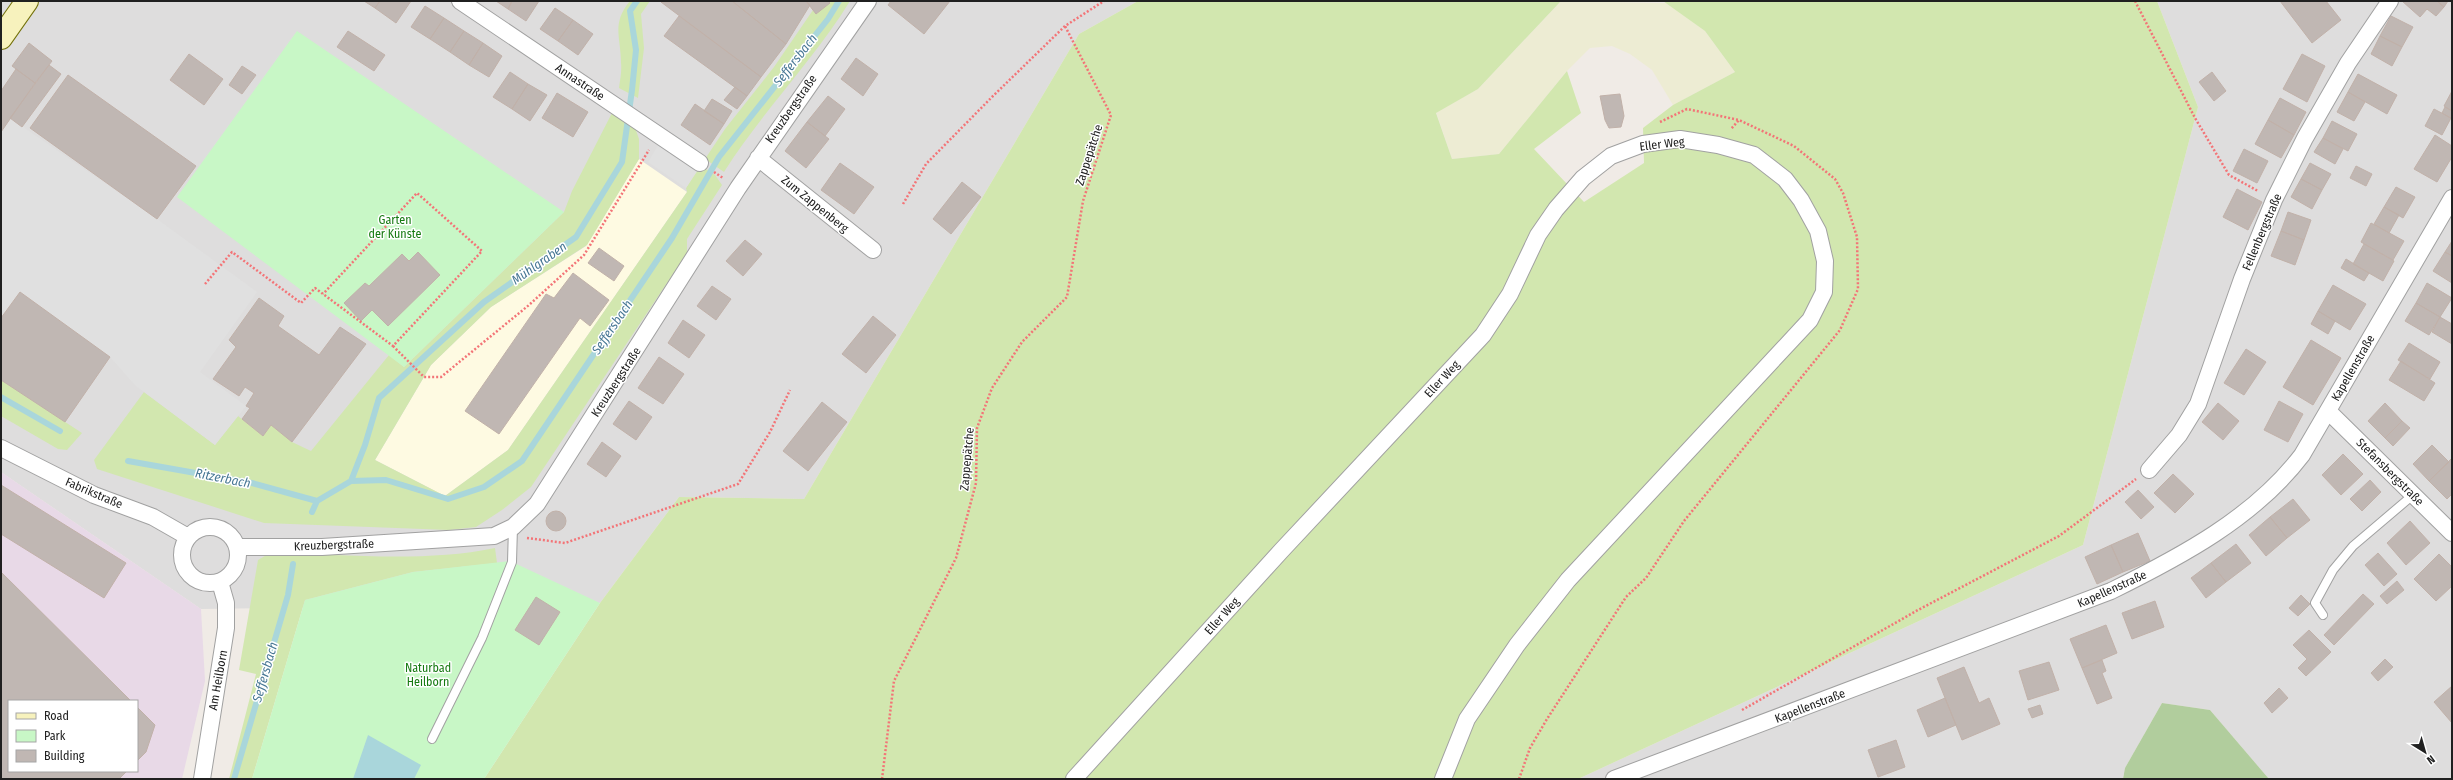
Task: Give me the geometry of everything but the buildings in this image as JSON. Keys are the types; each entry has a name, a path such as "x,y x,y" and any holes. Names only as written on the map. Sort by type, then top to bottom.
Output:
{"main road":[{"path":"1,38 28,1"}],"street":[{"name":"Annastraße","path":"460,1 700,163"},
{"name":"Kreuzbergstraße","path":"237,547 322,547 494,536 513,527 537,504 758,158 868,1"},
{"name":"Fellenbergstraße","path":"2149,470 2179,436 2198,404 2242,278 2274,200 2305,138 2348,63 2390,1"},
{"name":"Eller Weg","path":"1074,779 1281,550 1483,335 1510,294 1538,235 1556,209 1578,183 1611,156 1643,144 1680,139 1718,145 1754,155 1785,179 1801,200 1818,231 1825,261 1824,292 1810,320 1564,586 1517,645 1467,719 1443,779"},
{"name":"Zum Zappenberg","path":"758,158 873,250"},
{"name":"Kapellenstraße","path":"1614,779 2104,594 2168,563 2257,502 2284,478 2302,456 2452,198"},
{"name":"Stefansbergstraße","path":"2328,411 2452,534"},
{"name":"Fabrikstraße","path":"1,448 94,495 153,517 188,537"},
{"path":"218,528 233,538 237,547 237,564 227,578 220,582 203,582 189,573 182,557 183,549 188,537 200,529 218,528"},
{"name":"Am Heilborn","path":"202,779 226,628 226,603 220,582"}],"lane":[{"path":"2323,615 2315,603 2333,570 2353,546 2414,495"},
{"path":"432,739 482,638 512,562 513,527"}],"path":[{"path":"903,204 926,164 1066,26 1104,1"},
{"path":"2135,1 2195,118 2229,175 2274,200"},
{"name":"Zappepätche","path":"882,779 894,681 956,558 976,483 977,428 992,388 1022,342 1067,297 1083,202 1111,115 1066,26"},
{"path":"1643,144 1657,124 1686,109 1739,120"},
{"path":"205,284 232,252 301,303 315,288 393,346 424,377 442,377 529,305 584,255 658,136"},
{"path":"323,294 417,193 482,251 393,346"},
{"path":"513,527 523,538 565,543 738,484 770,432 790,390"},
{"path":"1741,710 1918,610 2059,536 2149,470"}],"shaded area":[{"path":"1,1 1138,1 1079,34 804,499 679,497 600,603 201,609 1,472"},
{"path":"2157,1 2452,1 2452,779 2269,779 2210,710 2162,703 2125,768 2123,779 1578,779 2083,545 2198,107"},
{"path":"10,118 157,219 257,292 200,372 246,406 215,445 136,386 110,357 20,292 1,318 1,132"},
{"path":"659,144 698,170 686,188 648,162"},
{"path":"639,159 687,192 508,450 445,496 375,460 431,365 491,307 586,246"},
{"path":"1,472 201,609 205,681 182,779 1,779"}],"green space":[{"path":"630,1 650,1 641,14 644,48 638,98 619,88 621,76 621,54 618,31 624,9"},
{"path":"831,1 850,1 820,45 755,128 724,172 705,159 725,129 774,67 813,10 816,14"},
{"path":"1138,1 1561,1 1478,89 1436,113 1452,159 1499,154 1567,71 1581,113 1534,149 1584,202 1644,163 1643,128 1673,105 1735,72 1705,31 1663,1 2157,1 2198,107 2083,545 1578,779 484,779 600,603 679,497 804,499 1079,34"},
{"path":"1561,1 1667,3 1705,31 1735,72 1673,105 1652,70 1630,54 1612,46 1590,48 1567,71 1499,154 1452,159 1436,112 1478,89"},
{"name":"Garten der Künste","path":"297,31 564,212 404,367 177,197"},
{"path":"613,111 633,122 639,139 639,159 587,245 491,307 431,365 375,460 445,496 508,450 687,192 686,188 700,165 715,175 722,185 687,239 687,253 531,487 502,510 476,527 449,530 264,523 97,469 94,460 144,392 215,445 238,416 263,436 271,425 292,442 311,451 389,355 404,367 564,212 572,191"},
{"path":"1,380 82,433 67,450 58,449 1,416"},
{"path":"495,548 497,563 413,572 305,600 252,779 229,779 256,674 239,670 258,560 270,553 355,556 412,556 468,553"},
{"name":"Naturbad Heilborn","path":"510,561 600,603 484,779 252,779 305,600 413,572"},
{"path":"2162,703 2210,710 2269,779 2123,779 2125,768"}],"water":[{"path":"368,735 421,765 414,779 353,779"}],"waterway":[{"name":"Mühlgraben","path":"351,481 365,445 379,398 484,302 576,237 622,162 636,50 630,11 637,1"},
{"name":"Seffersbach","path":"312,512 317,501 351,481 386,480 448,499 484,487 522,461 672,238 719,157 828,19 839,1"},
{"name":"Ritzerbach","path":"1,397 60,431"},
{"name":"Ritzerbach","path":"128,461 252,483 317,501"},
{"name":"Seffersbach","path":"234,779 288,595 293,564"}]}
